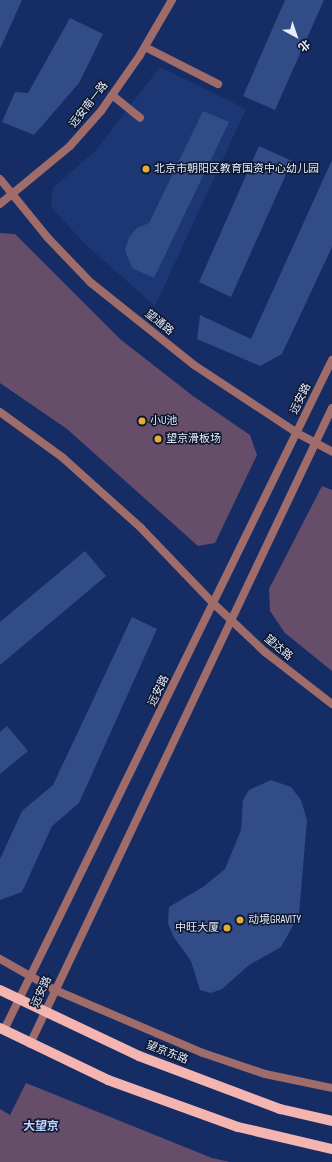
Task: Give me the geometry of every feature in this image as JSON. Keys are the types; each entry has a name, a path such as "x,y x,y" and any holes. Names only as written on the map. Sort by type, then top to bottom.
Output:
{"main road":[{"name":"望京东路","path":"0,990 20,1001 139,1056 265,1104 332,1120"},
{"path":"2,1029 30,1044 108,1080 238,1128 332,1149"}],"street":[{"name":"远安南一路","path":"0,204 70,146 112,95 145,47 172,0"},
{"path":"145,47 218,84"},
{"path":"112,95 140,118"},
{"name":"望通路","path":"0,179 11,196 90,282 194,365 297,433 332,452"},
{"name":"远安路","path":"2,1029 20,1001 332,360"},
{"name":"远安路","path":"30,1044 54,990 230,618 332,408"},
{"name":"望达路","path":"0,412 68,462 141,528 214,604 265,652 332,704"},
{"path":"0,959 30,978 54,990 202,1053 265,1074 332,1088"}],"shaded area":[{"name":"北京市朝阳区教育国资中心幼儿园","path":"160,67 246,109 155,306 86,245 51,207 53,188 96,150"},
{"path":"0,233 15,234 120,339 193,396 250,435 257,455 215,543 198,546 67,429 0,383"},
{"path":"322,486 332,490 332,671 285,633 270,611 269,589"},
{"path":"26,1083 212,1158 230,1162 0,1162 0,1109 10,1115"}],"building":[{"path":"0,0 22,0 0,49"},
{"path":"285,0 324,0 275,110 243,96"},
{"path":"70,18 103,34 79,83 34,135 2,122 15,92 28,93"},
{"path":"203,111 229,122 154,278 132,268 125,250 129,237 137,228 149,223"},
{"path":"259,146 292,161 231,297 199,282"},
{"path":"332,160 332,247 282,354 260,366 197,339 200,315 251,339"},
{"path":"85,551 106,576 0,665 0,622"},
{"path":"132,617 157,629 79,803 52,826 22,892 0,900 0,859 22,811 53,785"},
{"path":"7,726 28,751 0,774 0,732"},
{"path":"271,780 291,787 301,800 307,820 299,915 281,947 249,965 222,989 211,993 200,990 191,961 173,936 168,923 169,907 203,887 225,869 241,830 243,800 249,790"}],"place":[{"name":"北京市朝阳区教育国资中心幼儿园","path":"146,169"},
{"name":"小U池","path":"142,421"},
{"name":"望京滑板场","path":"158,439"},
{"name":"动境GRAVITY","path":"240,920"},
{"name":"中旺大厦","path":"227,928"}],"district":[{"name":"大望京","path":"41,1127"}]}
